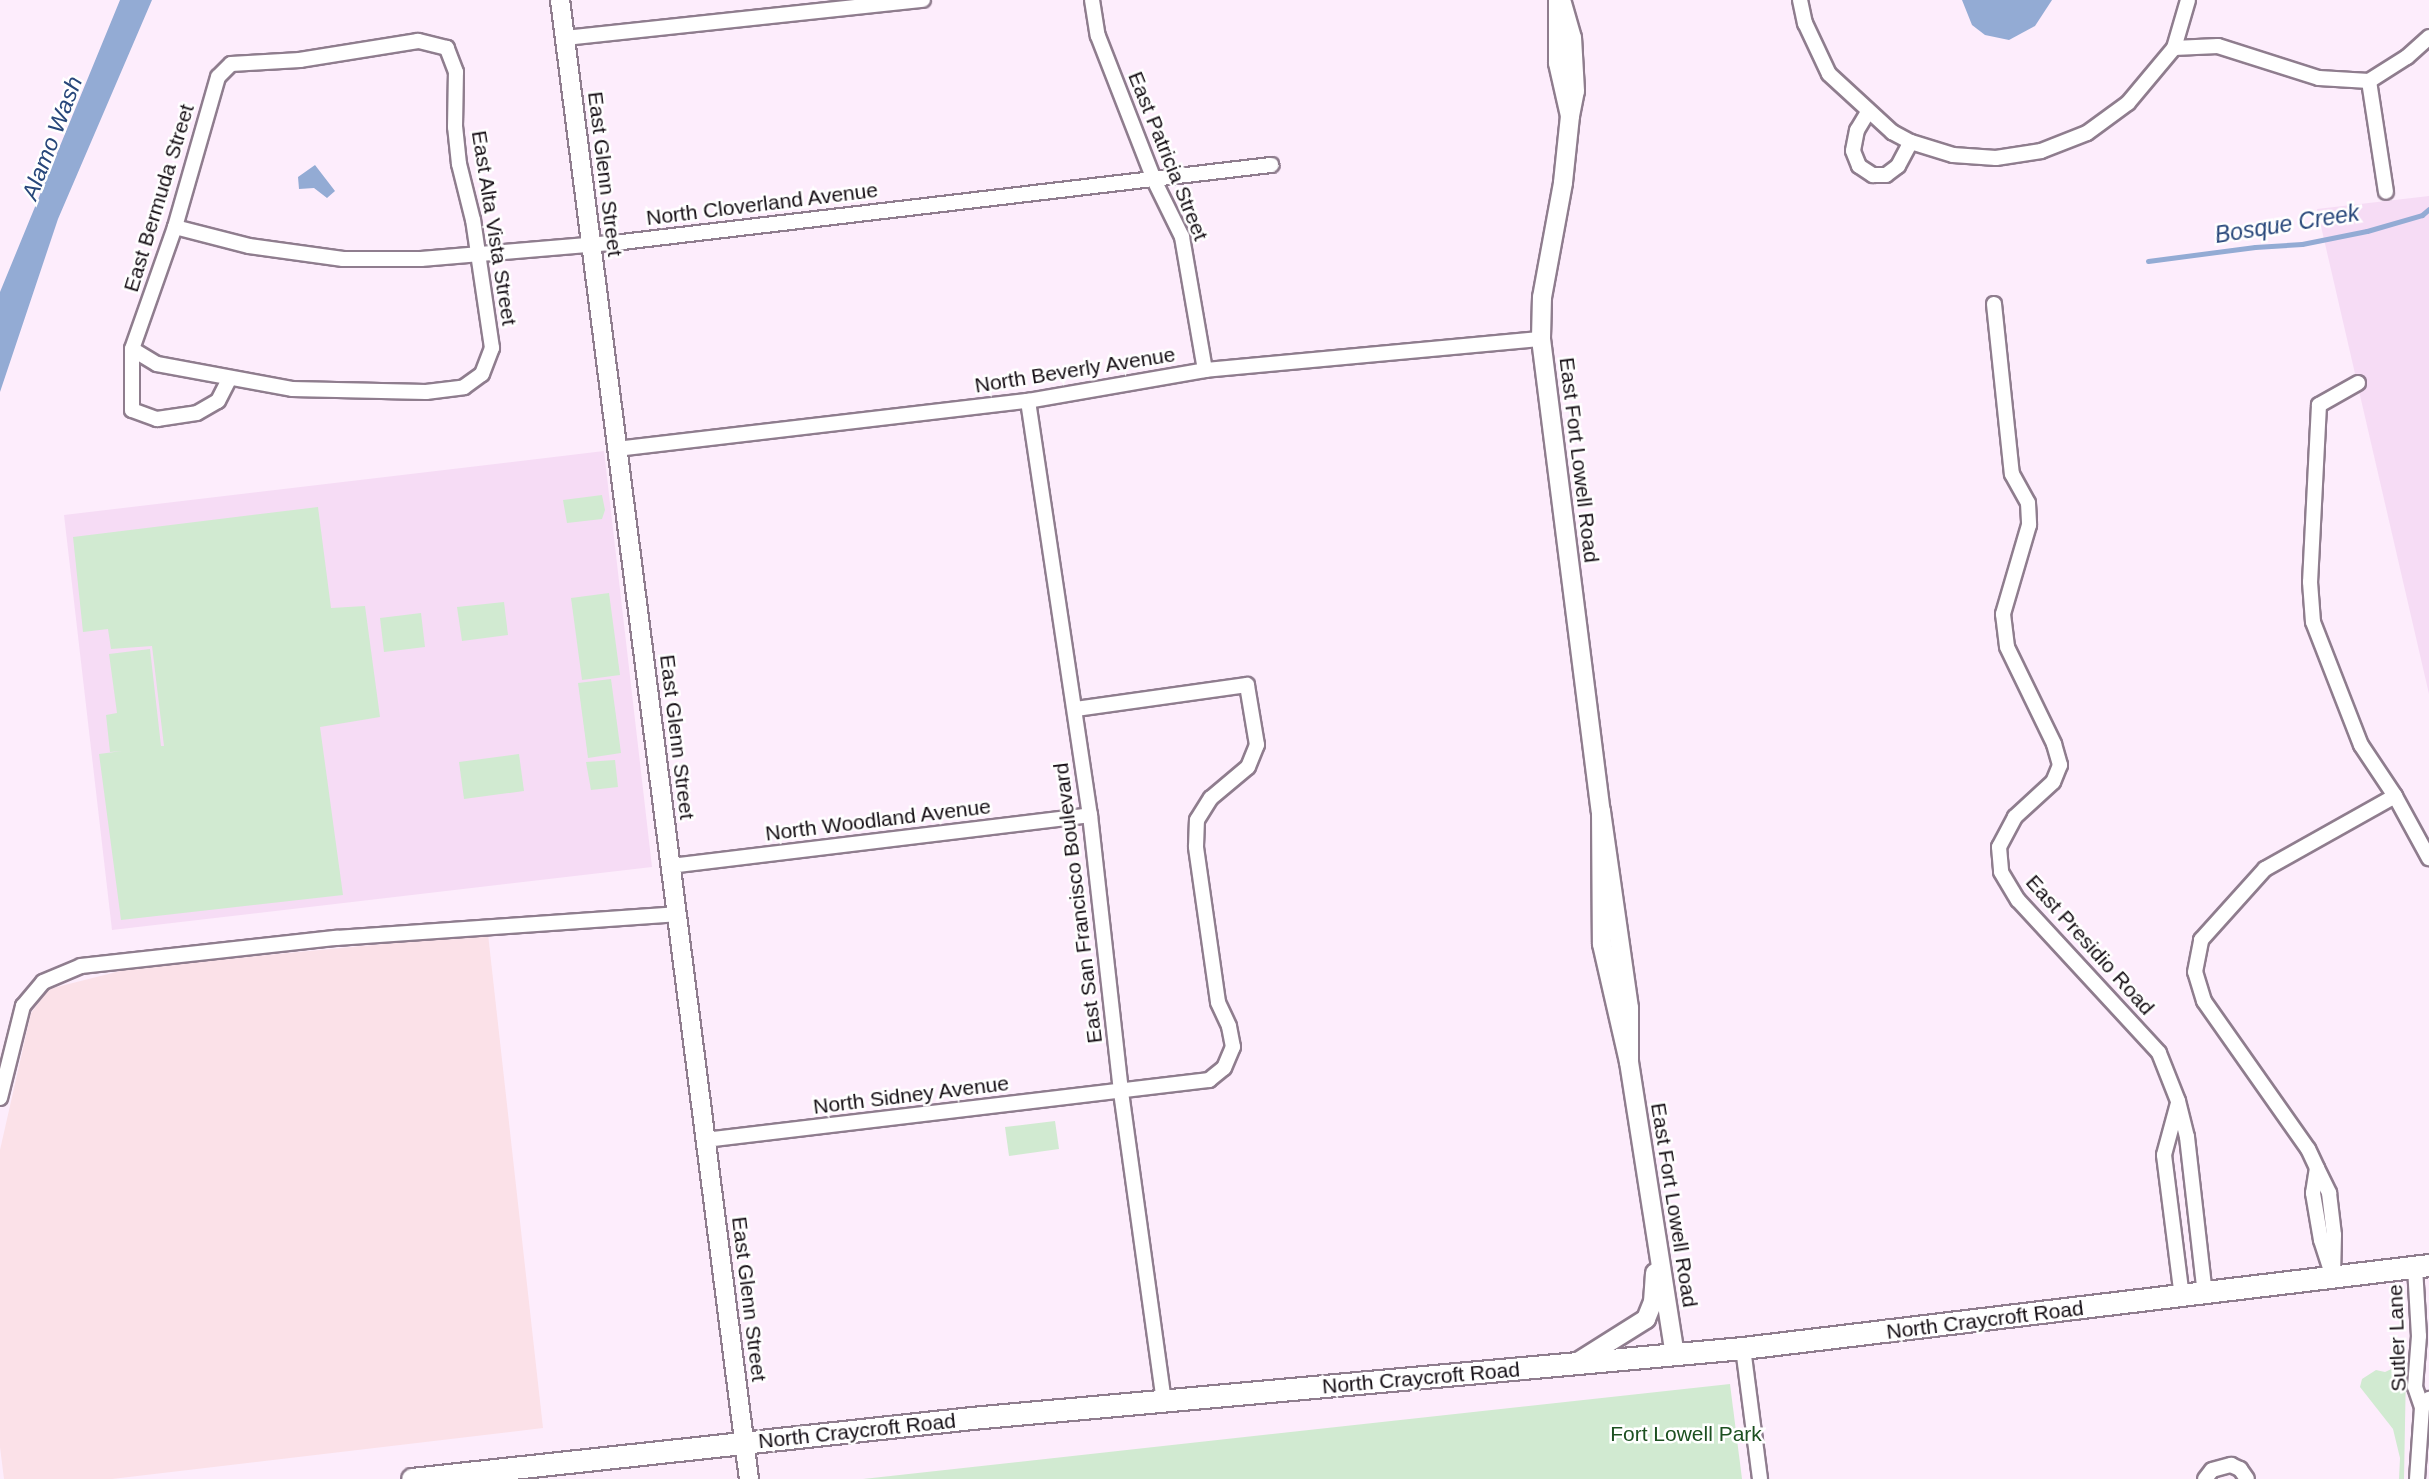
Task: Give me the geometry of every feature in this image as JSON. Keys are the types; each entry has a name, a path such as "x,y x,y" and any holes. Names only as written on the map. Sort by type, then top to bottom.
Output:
{"main road":[{"name":"North Craycroft Road","path":"412,1479 1164,1401 1743,1348 2182,1298 2422,1266"}],"street":[{"name":"East Glenn Street","path":"560,0 749,1479"},
{"path":"565,38 923,0"},
{"name":"East Patricia Street","path":"1092,0 1098,36 1154,180 1182,237 1205,370"},
{"name":"East Fort Lowell Road","path":"1560,0 1558,63 1570,116 1563,183 1542,297 1541,339 1629,1008 1629,1062 1675,1355"},
{"path":"1800,0 1805,23 1829,74 1868,113 1911,142 1953,155 1996,158 2040,151 2087,133 2128,103 2174,48 2188,0"},
{"path":"2174,48 2218,46 2319,78 2369,81 2407,57 2429,37"},
{"name":"East Bermuda Street","path":"132,349 176,227 218,77 231,64 300,60 418,41 447,48"},
{"name":"East Alta Vista Street","path":"229,379 292,389 426,392 464,387 482,374 492,348 479,254 459,164 456,72 447,48"},
{"path":"2369,81 2386,191"},
{"path":"1868,113 1857,130 1853,151 1859,166 1873,175 1885,175 1898,166 1911,142"},
{"name":"North Cloverland Avenue","path":"176,227 249,246 343,259 479,254 591,245 1271,165"},
{"name":"East Presidio Road","path":"1994,304 2012,474 2028,503 2029,525 2003,614 2007,647 2054,744 2060,765 2053,782 2015,817 1999,847 2000,872 2018,900 2159,1053 2178,1101 2187,1138 2205,1295"},
{"name":"North Beverly Avenue","path":"617,449 1028,401 1205,370 1541,339"},
{"path":"132,349 157,364 229,379 218,401 197,413 157,419 132,410 132,349"},
{"path":"2358,383 2319,405 2310,582 2313,622 2361,745 2395,796 2429,858"},
{"name":"East San Francisco Boulevard","path":"1028,401 1076,709 1121,1092 1164,1401"},
{"name":"North Sidney Avenue","path":"705,1140 1209,1080 1224,1068 1233,1047 1229,1026 1218,1002 1196,847 1197,820 1211,798 1248,767 1256,745 1247,685 1076,709"},
{"path":"2333,1277 2334,1235 2329,1193 2308,1149 2204,1001 2195,972 2201,940 2265,869 2395,796"},
{"name":"North Woodland Avenue","path":"670,866 1090,815"},
{"path":"0,1098 23,1006 43,982 81,966 335,939 676,914"},
{"path":"2178,1101 2164,1155 2182,1298"},
{"path":"1574,1364 1646,1319 1653,1302 1657,1245"},
{"name":"Sutler Lane","path":"2417,1479 2425,1403 2415,1387 2422,1266"},
{"path":"1743,1348 1760,1479"},
{"path":"2204,1479 2212,1470 2231,1465 2240,1469 2247,1479"}],"shaded area":[{"path":"2429,196 2429,694 2317,209"},
{"path":"604,451 652,867 112,930 64,515"},
{"path":"488,934 543,1428 112,1479 4,1479 0,1447 0,1150 31,1013 49,989 132,968"}],"green space":[{"path":"602,495 605,510 602,519 567,523 563,500"},
{"path":"318,507 331,608 365,606 380,717 320,727 343,895 121,920 99,754 122,751 110,752 106,715 117,713 109,654 150,649 161,746 164,746 152,646 111,649 108,629 83,632 73,537"},
{"path":"609,593 620,675 582,680 571,598"},
{"path":"504,602 508,635 462,641 457,607"},
{"path":"421,613 425,647 384,652 380,618"},
{"path":"611,679 621,753 588,758 578,683"},
{"path":"519,754 524,791 464,799 459,762"},
{"path":"615,760 618,787 591,790 586,762"},
{"path":"1055,1121 1059,1149 1009,1156 1005,1127"},
{"path":"2398,1366 2406,1369 2404,1479 2399,1479 2400,1458 2393,1429 2360,1387 2362,1379 2376,1370 2385,1372"},
{"name":"Fort Lowell Park","path":"1730,1384 1742,1479 863,1479 1163,1446"}],"water":[{"name":"Alamo Wash","path":"120,0 152,0 58,219 0,392 0,292"},
{"path":"1962,0 2052,0 2035,26 2009,40 1985,35 1972,25"},
{"path":"315,165 335,191 327,198 314,188 299,189 298,177"}],"waterway":[{"name":"Bosque Creek","path":"2148,261 2255,247 2302,244 2367,231 2422,215 2429,209"}]}
